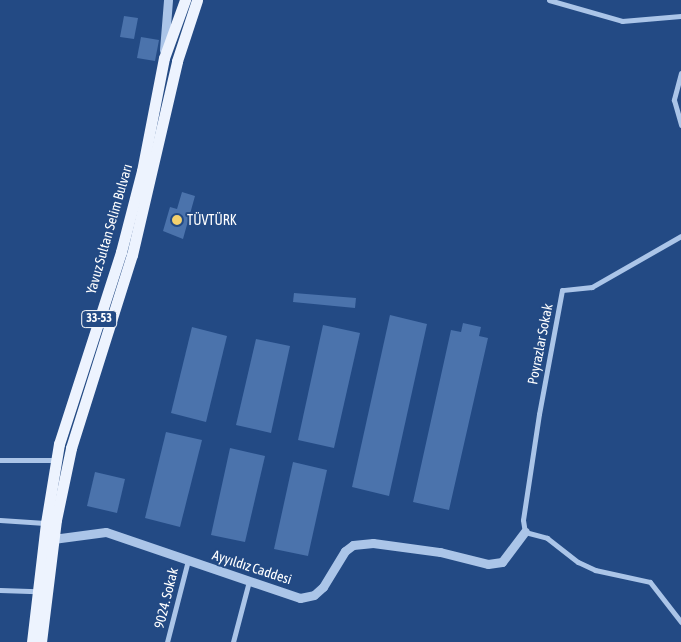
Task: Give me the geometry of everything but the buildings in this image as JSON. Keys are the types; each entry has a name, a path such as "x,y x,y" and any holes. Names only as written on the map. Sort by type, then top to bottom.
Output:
{"main road":[{"name":"Yavuz Sultan Selim Bulvarı","path":"32,642 37,591 56,460 121,252 142,171 164,58 185,0"},
{"name":"Yavuz Sultan Selim Bulvarı","path":"41,642 53,538 71,448 132,255 176,61 197,0"}],"street":[{"path":"164,58 168,0"},
{"path":"549,0 622,21 681,16"},
{"path":"681,73 674,100 681,124"},
{"name":"Poyrazlar Sokak","path":"525,532 524,520 539,414 562,290 592,287 681,236"},
{"path":"0,460 56,460"},
{"path":"0,520 46,523"},
{"name":"Ayyıldız Caddesi","path":"53,538 106,532 300,598 314,595 323,587 345,551 353,545 373,543 440,552 488,564 502,562 525,532"},
{"path":"525,532 547,538 578,562 595,570 650,582 681,622"},
{"name":"9024. Sokak","path":"167,642 188,560"},
{"path":"233,642 249,581"},
{"path":"0,590 37,591"}],"place":[{"name":"TÜVTÜRK","path":"177,220"}]}
